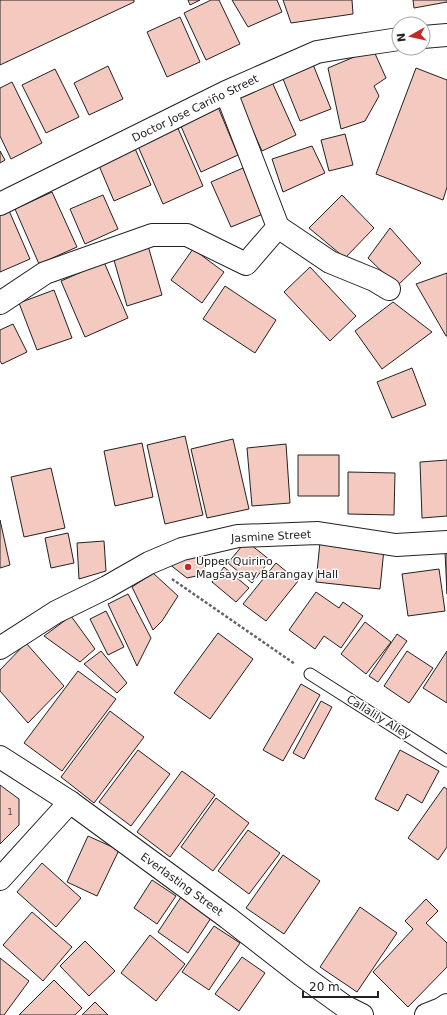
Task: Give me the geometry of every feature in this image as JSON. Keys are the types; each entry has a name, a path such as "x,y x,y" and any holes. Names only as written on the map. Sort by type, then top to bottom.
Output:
{"street":[{"path":"431,36 447,35"},
{"name":"Doctor Jose Cariño Street","path":"0,204 226,92 317,52 391,40"},
{"path":"226,92 278,227 330,262 374,280 389,289"},
{"path":"0,303 45,273 152,235 187,235 246,264 278,227"},
{"name":"Jasmine Street","path":"0,648 56,612 107,587 149,563 182,549 238,536 318,533 396,545 447,542"},
{"name":"Everlasting Street","path":"0,757 70,802 228,918 300,974 344,1006 362,1015"},
{"path":"0,879 70,802"},
{"path":"426,1015 447,1005"}],"lane":[{"name":"Callalily Alley","path":"310,674 447,761"}],"path":[{"path":"149,563 310,674"}],"building":[{"path":"0,0 134,0 134,2 0,65"},
{"path":"188,0 200,0 190,5"},
{"path":"211,0 219,0 240,44 206,60 184,13"},
{"path":"232,0 277,0 282,12 248,27"},
{"path":"283,0 352,0 353,14 291,23"},
{"path":"413,0 447,0 447,2 414,8"},
{"path":"180,17 200,62 167,77 147,32"},
{"path":"373,49 386,78 374,86 379,96 365,121 341,129 328,68"},
{"path":"312,62 331,109 300,121 281,74"},
{"path":"108,66 123,99 89,115 74,83"},
{"path":"416,68 447,80 447,187 443,200 376,174"},
{"path":"55,69 79,117 46,133 22,85"},
{"path":"12,82 42,143 11,159 0,136 0,88"},
{"path":"272,82 296,135 262,151 238,98"},
{"path":"218,107 238,155 201,172 180,124"},
{"path":"177,126 203,186 163,204 137,144"},
{"path":"345,134 353,165 329,171 321,140"},
{"path":"133,144 151,185 114,201 97,161"},
{"path":"312,146 325,173 283,192 272,159"},
{"path":"0,151 5,160 0,163"},
{"path":"243,168 263,214 231,227 211,182"},
{"path":"52,192 77,247 39,264 15,209"},
{"path":"103,195 118,229 85,244 70,209"},
{"path":"342,195 374,228 345,258 309,228"},
{"path":"7,206 30,259 0,272 0,209"},
{"path":"390,228 421,263 397,286 368,258"},
{"path":"147,242 162,295 127,306 112,253"},
{"path":"193,249 224,272 202,303 171,280"},
{"path":"104,262 128,318 85,337 61,281"},
{"path":"310,267 356,316 330,341 284,292"},
{"path":"447,273 447,336 446,336 416,284"},
{"path":"225,286 276,320 255,353 203,319"},
{"path":"54,290 72,338 37,350 19,303"},
{"path":"393,302 432,332 382,369 355,331"},
{"path":"13,324 27,352 2,364 0,361 0,330"},
{"path":"412,368 426,405 392,418 377,382"},
{"path":"185,436 203,515 165,524 147,445"},
{"path":"233,439 249,509 207,518 191,449"},
{"path":"142,443 153,497 115,506 104,451"},
{"path":"286,444 290,503 252,506 247,448"},
{"path":"298,455 339,455 339,496 298,496"},
{"path":"447,460 447,516 422,518 420,462"},
{"path":"51,468 65,528 24,537 11,477"},
{"path":"348,472 395,473 394,515 348,514"},
{"path":"0,520 10,565 0,568"},
{"path":"68,533 74,563 51,568 45,538"},
{"path":"104,541 106,571 79,579 77,543"},
{"path":"246,541 270,560 252,583 228,563"},
{"path":"320,542 384,549 380,589 316,582"},
{"path":"200,550 206,574 187,578 164,560"},
{"path":"445,552 447,552 447,594"},
{"path":"276,563 298,581 266,621 243,604"},
{"path":"224,567 249,588 236,602 212,582"},
{"path":"439,569 445,611 408,616 402,574"},
{"path":"153,573 178,596 162,621 153,630 132,587"},
{"path":"316,592 339,608 343,602 363,616 341,648 324,636 315,649 289,630"},
{"path":"128,594 151,638 137,666 108,604"},
{"path":"106,611 124,647 108,655 90,619"},
{"path":"71,616 95,649 80,662 44,636"},
{"path":"365,622 391,642 366,674 341,654"},
{"path":"218,633 253,659 210,719 174,693"},
{"path":"397,634 407,641 378,682 369,676"},
{"path":"26,643 64,686 28,723 0,691 0,670"},
{"path":"101,651 127,683 117,693 84,664"},
{"path":"407,651 433,668 409,703 384,686"},
{"path":"447,651 447,703 423,688"},
{"path":"78,671 116,699 62,771 24,743"},
{"path":"301,684 320,695 283,761 263,750"},
{"path":"321,701 332,707 304,759 293,753"},
{"path":"110,711 144,737 94,803 61,777"},
{"path":"138,750 170,774 131,826 99,802"},
{"path":"400,750 439,771 422,803 407,794 398,811 375,799"},
{"path":"182,771 215,795 170,857 137,832"},
{"path":"0,785 19,799 19,825 0,844"},
{"path":"444,787 447,789 447,847 438,860 408,838"},
{"path":"216,798 249,823 213,871 181,847"},
{"path":"248,830 280,853 249,894 218,871"},
{"path":"88,836 119,850 97,896 67,882"},
{"path":"283,855 320,881 284,934 246,908"},
{"path":"42,863 81,898 56,927 17,892"},
{"path":"152,880 176,896 157,924 134,908"},
{"path":"181,897 211,918 188,953 158,932"},
{"path":"426,899 438,911 426,923 447,943 447,967 408,1007 373,972 413,929 405,921"},
{"path":"360,907 397,933 357,992 320,967"},
{"path":"32,912 72,947 43,981 3,945"},
{"path":"214,926 240,943 209,990 182,972"},
{"path":"150,935 185,964 156,1001 121,973"},
{"path":"85,941 115,971 89,996 60,966"},
{"path":"242,957 265,973 239,1011 215,994"},
{"path":"0,958 29,981 4,1015 0,1015"},
{"path":"54,980 82,1008 75,1015 19,1015"},
{"path":"95,1002 108,1015 82,1015"}],"place":[{"name":"Upper Quirino Magsaysay Barangay Hall","path":"188,567"}]}
